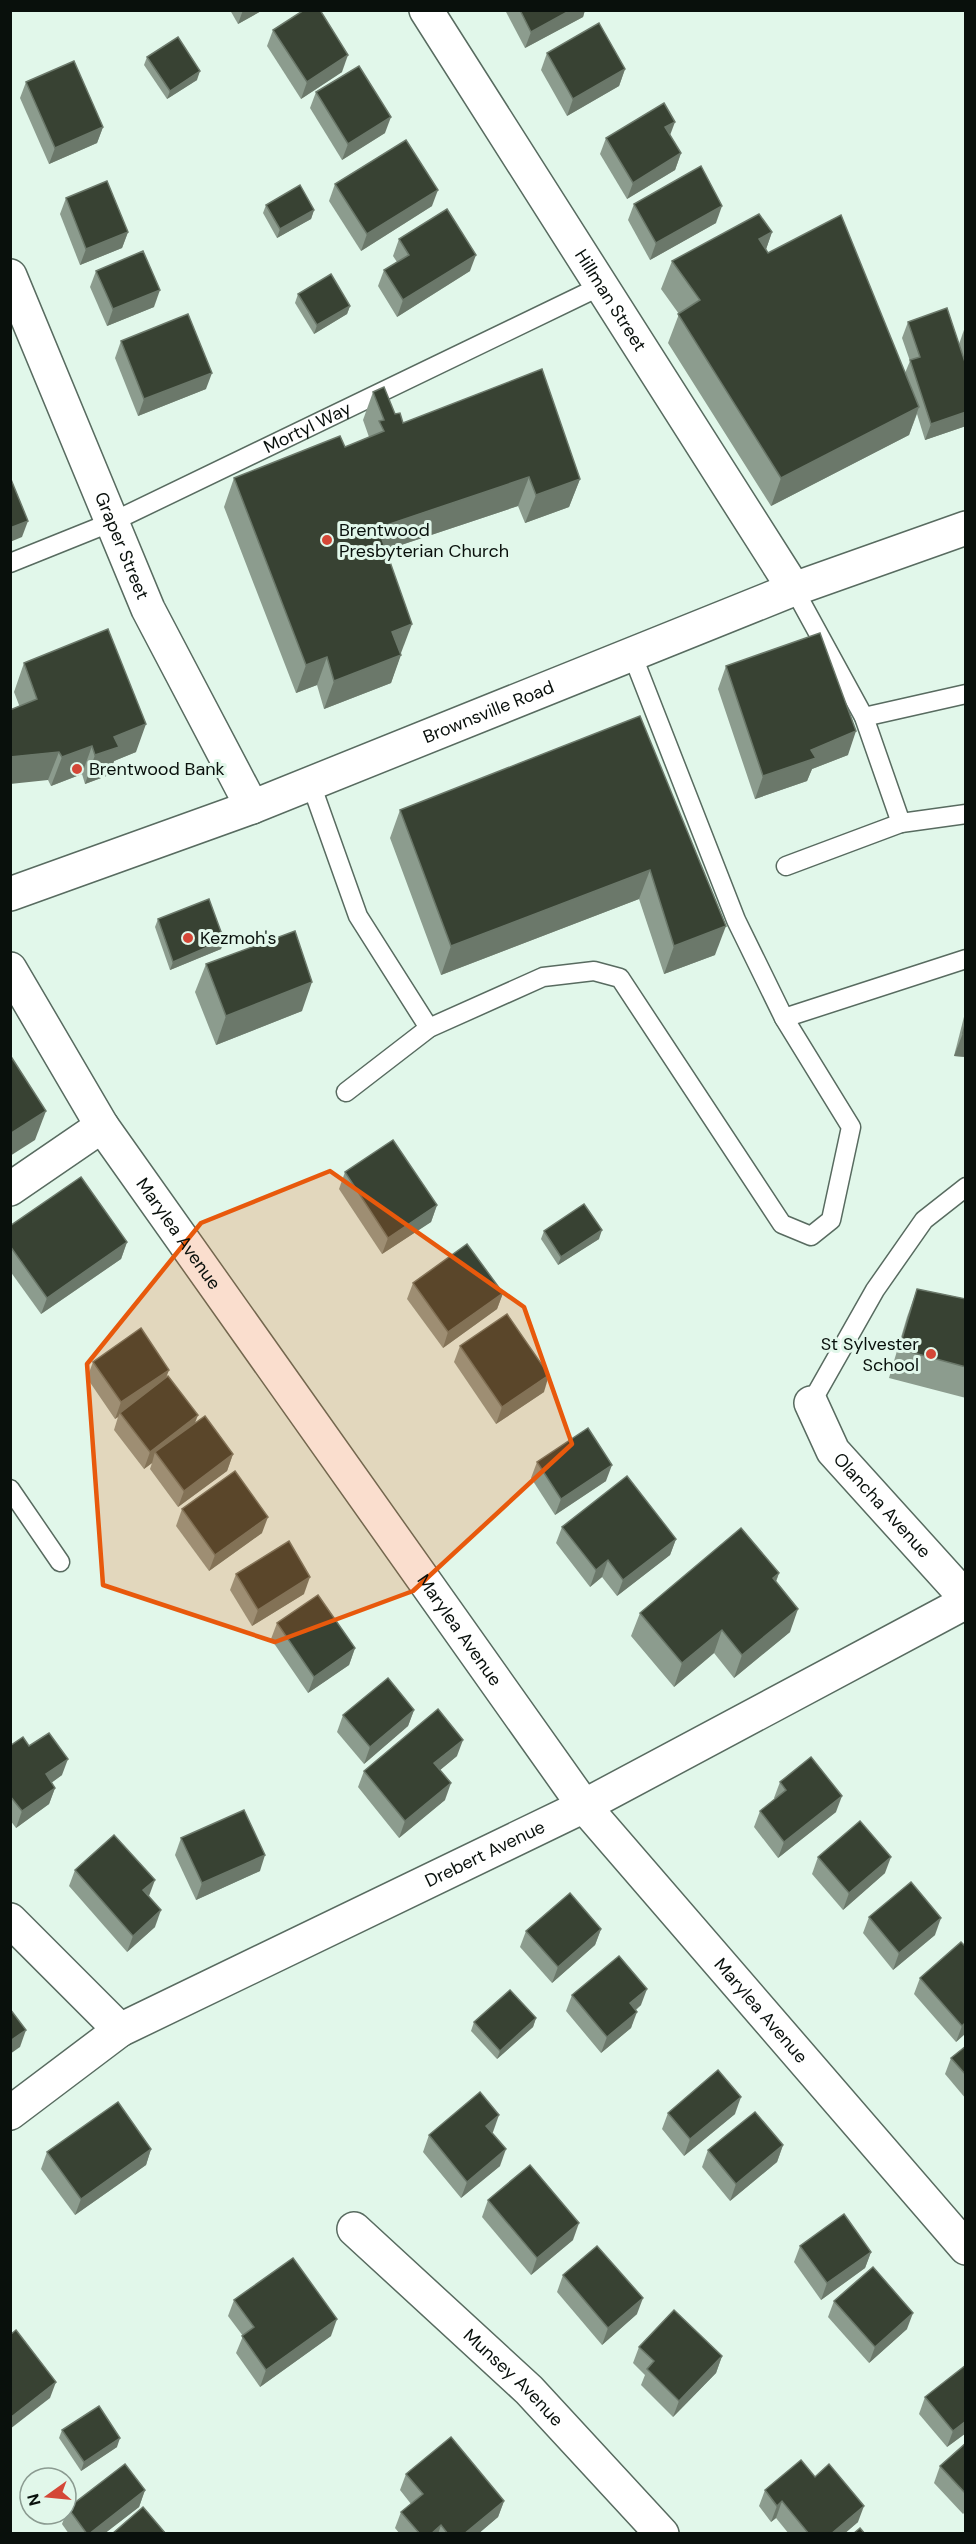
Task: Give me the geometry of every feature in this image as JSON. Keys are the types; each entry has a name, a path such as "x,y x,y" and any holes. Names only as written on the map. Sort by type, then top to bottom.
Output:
{"street":[{"name":"Hillman Street","path":"426,10 794,589"},
{"name":"Graper Street","path":"10,276 148,609 252,807"},
{"name":"Brownsville Road","path":"10,894 252,807 794,589 966,528"},
{"name":"Marylea Avenue","path":"10,969 102,1126 584,1806 966,2248"},
{"path":"10,1189 102,1126"},
{"name":"Olancha Avenue","path":"812,1402 833,1451 966,1600"},
{"name":"Drebert Avenue","path":"10,2113 120,2030 584,1806 966,1600"},
{"path":"10,1920 120,2030"},
{"name":"Munsey Avenue","path":"354,2229 529,2390 663,2534"}],"lane":[{"name":"Mortyl Way","path":"10,563 112,522 601,286"},
{"path":"794,589 864,717 901,823"},
{"path":"346,1092 429,1028 543,977 594,971 620,978 782,1224 811,1236 831,1220 851,1127 784,1018 736,920 632,654"},
{"path":"864,717 966,694"},
{"path":"311,784 358,916 429,1028"},
{"path":"786,866 901,823 966,814"},
{"path":"784,1018 966,959"},
{"path":"812,1402 875,1290 924,1220 966,1187"},
{"path":"10,1490 60,1562"}],"highlighted area":[{"path":"330,1171 524,1307 572,1444 413,1591 275,1642 103,1585 87,1364 201,1223"}],"building":[{"path":"304,10 320,10 348,55 307,82 273,30"},
{"path":"520,10 571,10 531,32"},
{"path":"599,23 625,69 573,99 547,53"},
{"path":"178,37 200,71 170,91 147,57"},
{"path":"74,61 103,127 55,148 26,82"},
{"path":"359,66 391,117 348,144 316,92"},
{"path":"664,103 675,122 665,127 681,153 633,183 606,138"},
{"path":"406,140 438,190 367,234 335,184"},
{"path":"701,166 722,206 656,243 634,204"},
{"path":"107,181 128,232 86,249 66,198"},
{"path":"300,185 314,210 280,229 266,205"},
{"path":"447,209 476,255 403,300 384,270 409,255 399,239"},
{"path":"759,214 772,232 759,239 768,253 841,215 919,407 781,478 678,314 700,300 672,261"},
{"path":"143,251 160,290 113,309 96,271"},
{"path":"331,274 350,306 317,325 298,294"},
{"path":"947,308 966,365 966,412 931,424 910,360 920,357 908,322"},
{"path":"188,314 212,373 144,399 121,341"},
{"name":"Brentwood Presbyterian Church","path":"542,369 580,479 536,495 529,477 378,528 412,624 392,632 401,655 334,681 327,657 306,665 234,478 340,436 345,447 384,431 379,421 384,420 373,392 384,387 395,414 400,413 403,423"},
{"path":"10,477 28,521 10,528"},
{"path":"108,629 146,724 114,737 119,747 95,755 92,746 62,757 59,752 10,757 10,710 37,699 24,663"},
{"path":"820,633 856,731 811,750 816,758 763,776 726,666"},
{"path":"640,716 726,926 674,946 650,870 451,946 400,810"},
{"name":"Kezmoh's","path":"209,899 224,940 173,962 158,919"},
{"path":"295,931 312,982 226,1016 206,964"},
{"path":"10,1055 46,1111 10,1134"},
{"path":"393,1140 437,1205 388,1238 345,1172"},
{"path":"81,1177 127,1242 47,1298 10,1246 10,1226"},
{"path":"584,1204 602,1230 561,1257 544,1231"},
{"path":"467,1244 503,1293 448,1332 413,1283"},
{"path":"917,1289 966,1299 966,1367 899,1349"},
{"path":"507,1314 549,1375 502,1407 460,1346"},
{"path":"141,1328 169,1370 121,1402 93,1362"},
{"path":"168,1376 198,1415 150,1452 120,1413"},
{"path":"205,1416 233,1454 184,1491 155,1452"},
{"path":"588,1428 612,1465 561,1499 537,1462"},
{"path":"235,1471 268,1517 215,1555 182,1509"},
{"path":"627,1476 676,1539 623,1580 608,1560 596,1570 562,1527"},
{"path":"741,1528 779,1573 773,1578 798,1609 742,1655 722,1630 682,1663 640,1613"},
{"path":"289,1541 310,1577 258,1610 236,1574"},
{"path":"318,1595 355,1648 314,1677 277,1623"},
{"path":"388,1678 414,1710 370,1747 343,1715"},
{"path":"438,1709 463,1740 434,1763 451,1783 405,1821 364,1771"},
{"path":"49,1733 68,1759 46,1774 55,1788 22,1811 10,1796 10,1746 23,1737 29,1746"},
{"path":"811,1757 842,1796 784,1842 760,1811 786,1790 780,1782"},
{"path":"244,1810 265,1855 202,1883 181,1838"},
{"path":"860,1821 891,1857 849,1893 818,1857"},
{"path":"114,1835 155,1880 143,1890 161,1910 133,1936 75,1870"},
{"path":"911,1882 941,1918 899,1953 869,1917"},
{"path":"570,1893 601,1929 558,1967 526,1931"},
{"path":"961,1942 966,1947 966,2022 962,2026 920,1978"},
{"path":"619,1956 647,1989 630,2003 637,2012 607,2037 572,1995"},
{"path":"510,1990 536,2018 500,2051 474,2022"},
{"path":"10,2009 26,2030 10,2041"},
{"path":"966,2046 966,2075 951,2058"},
{"path":"718,2070 741,2097 690,2139 668,2113"},
{"path":"480,2092 499,2115 486,2126 506,2149 467,2182 429,2135"},
{"path":"118,2102 151,2149 81,2199 47,2152"},
{"path":"755,2112 783,2145 736,2184 708,2150"},
{"path":"530,2165 579,2223 537,2258 488,2200"},
{"path":"844,2214 871,2252 827,2283 800,2246"},
{"path":"597,2246 643,2298 608,2328 563,2275"},
{"path":"293,2258 337,2319 266,2370 242,2336 254,2327 234,2300"},
{"path":"873,2267 913,2313 875,2347 834,2301"},
{"path":"674,2310 722,2356 679,2401 647,2369 654,2361 639,2347"},
{"path":"16,2330 56,2382 10,2418 10,2335"},
{"path":"966,2365 966,2421 953,2431 925,2397"},
{"path":"99,2406 120,2438 84,2462 62,2430"},
{"path":"451,2437 504,2501 464,2534 448,2534 441,2525 431,2534 420,2534 401,2512 423,2494 406,2474"},
{"path":"966,2443 966,2494 940,2466"},
{"path":"801,2460 815,2477 829,2464 864,2506 831,2534 809,2534 782,2501 777,2506 765,2490"},
{"path":"125,2464 145,2490 89,2534 78,2522 78,2500"},
{"path":"143,2507 166,2534 112,2534"},
{"path":"860,2528 865,2534 853,2534"}],"place":[{"name":"Brentwood Presbyterian Church","path":"327,540"},
{"name":"Brentwood Bank","path":"77,769"},
{"name":"Kezmoh's","path":"188,938"},
{"name":"St Sylvester School","path":"931,1354"}]}
